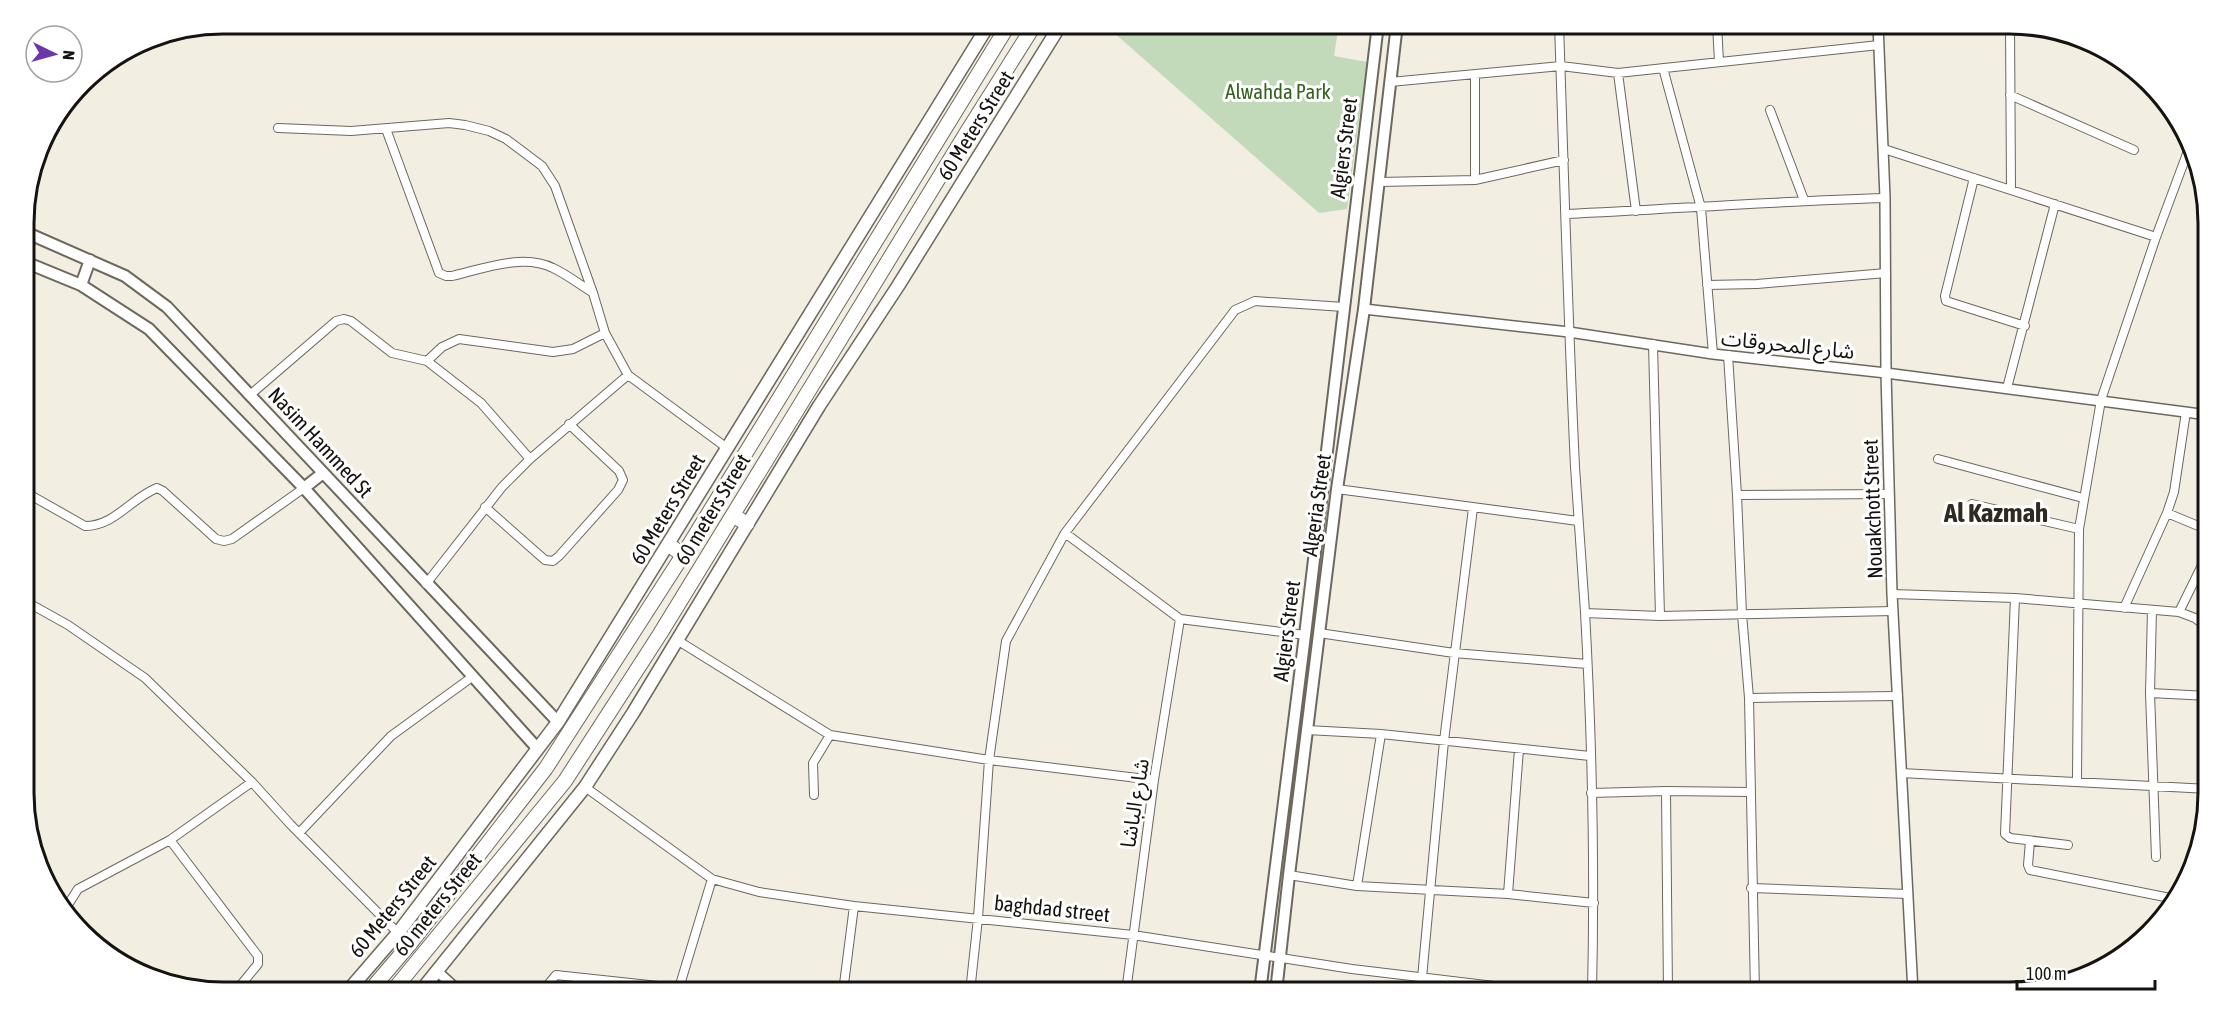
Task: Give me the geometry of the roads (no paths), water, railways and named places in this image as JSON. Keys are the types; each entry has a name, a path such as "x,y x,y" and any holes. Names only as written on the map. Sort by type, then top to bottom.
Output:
{"highway":[{"name":"60 meters Street","path":"378,982 409,945 546,768 683,555 1002,35"},
{"name":"60 meters Street","path":"400,982 566,781 660,634 1028,35"},
{"path":"951,118 967,132"},
{"path":"733,515 747,524"},
{"path":"669,545 683,555"},
{"path":"398,933 409,945"}],"main road":[{"name":"60 Meters Street","path":"356,982 398,933 558,722 982,35"},
{"name":"60 Meters Street","path":"429,982 585,787 819,406 898,286 1053,35"},
{"name":"Algiers Street","path":"1261,981 1377,35"},
{"name":"Algeria Street","path":"1278,981 1337,489 1364,309 1396,35"},
{"name":"Nasim Hammed St","path":"35,237 125,276 167,307 558,722"},
{"path":"81,285 90,260"},
{"name":"Nasim Hammed St","path":"35,266 81,285 149,329 304,488 537,748"},
{"path":"1344,307 1364,309"},
{"path":"304,488 323,473"},
{"path":"1305,635 1319,633"}],"street":[{"path":"1560,35 1569,332 1587,664 1594,903 1592,981"},
{"path":"1718,35 1719,62"},
{"name":"Nouakchott Street","path":"1879,35 1884,149 1892,594 1912,981"},
{"path":"2010,35 2011,189"},
{"path":"1390,82 1561,66 1618,73 1879,45"},
{"path":"1663,68 1701,208 1713,354"},
{"path":"1618,73 1636,211"},
{"path":"1475,75 1475,180"},
{"path":"2010,95 2134,150"},
{"path":"1770,110 1804,200"},
{"path":"278,128 351,131 432,124 465,125 489,131 506,139 542,166 555,186 605,333 628,375 727,448"},
{"path":"386,129 439,273 452,276 513,263 531,262 551,267 593,293"},
{"path":"1884,149 2156,237"},
{"path":"2077,782 2079,529 2083,498 2101,400 2186,157"},
{"path":"1379,182 1475,180 1564,160"},
{"path":"1974,178 1945,296 1946,301 2025,326"},
{"path":"1567,214 1701,208 1804,200 1885,198"},
{"path":"2007,388 2055,204"},
{"path":"1707,285 1757,284 1886,273"},
{"path":"971,982 989,760 1006,641 1065,533 1235,310 1255,300 1344,307"},
{"name":"شارع المحروقات","path":"1364,309 1569,332 1713,354 1887,373 2198,414"},
{"path":"250,395 336,321 344,319 351,321 392,353 427,361 481,403 530,459"},
{"path":"427,361 442,347 459,339 553,352 573,349 605,333"},
{"path":"1653,344 1660,616"},
{"path":"1728,355 1742,614 1749,698 1755,981"},
{"path":"426,584 485,507 530,459 628,375"},
{"path":"2124,608 2167,513 2178,474 2186,412"},
{"path":"485,507 545,560 553,561 559,556 618,490 622,480 619,471 570,424"},
{"path":"1938,459 2083,498"},
{"path":"35,497 85,526 94,526 105,523 157,488 216,539 224,541 232,539 304,488"},
{"path":"1337,489 1578,521"},
{"path":"1737,495 1889,494"},
{"path":"1972,504 2079,529"},
{"path":"1423,981 1444,741 1473,508"},
{"path":"2167,513 2198,526"},
{"path":"1065,533 1180,620 1305,635"},
{"path":"2179,612 2198,573"},
{"path":"1892,594 2015,598 2080,603 2179,612 2198,620"},
{"path":"2015,598 2004,834 2010,838 2068,845"},
{"path":"34,606 68,625 145,678 252,782 398,933"},
{"path":"2152,610 2150,693 2156,857"},
{"path":"1585,613 1660,616 1893,611"},
{"name":"شارع الباشا","path":"1127,981 1154,780 1180,620"},
{"path":"1319,633 1454,653 1587,664"},
{"path":"676,640 830,735 989,760 1154,780"},
{"path":"299,833 391,736 472,677"},
{"path":"2150,693 2198,695"},
{"path":"1749,698 1898,696"},
{"path":"1307,730 1590,756"},
{"path":"814,795 813,764 830,735"},
{"path":"1357,886 1380,735"},
{"path":"1508,894 1519,749"},
{"path":"1901,773 2198,788"},
{"path":"70,901 78,889 170,840 252,782"},
{"name":"baghdad street","path":"585,787 712,879 759,892 854,906 1133,934 1264,956 1451,981"},
{"path":"1666,791 1668,981"},
{"path":"1591,793 1750,792"},
{"path":"170,840 258,956 258,964 244,982"},
{"path":"2030,841 2028,865 2030,870 2167,897"},
{"path":"1289,875 1357,886 1508,894 1594,903"},
{"path":"681,982 712,879"},
{"path":"1751,888 1907,894"},
{"path":"844,982 854,906"},
{"path":"438,972 449,982"},
{"path":"550,982 556,975 605,982"}],"district":[{"name":"Al Kazmah","path":"1996,512"}],"park label":[{"name":"Alwahda Park","path":"1278,91"}]}
